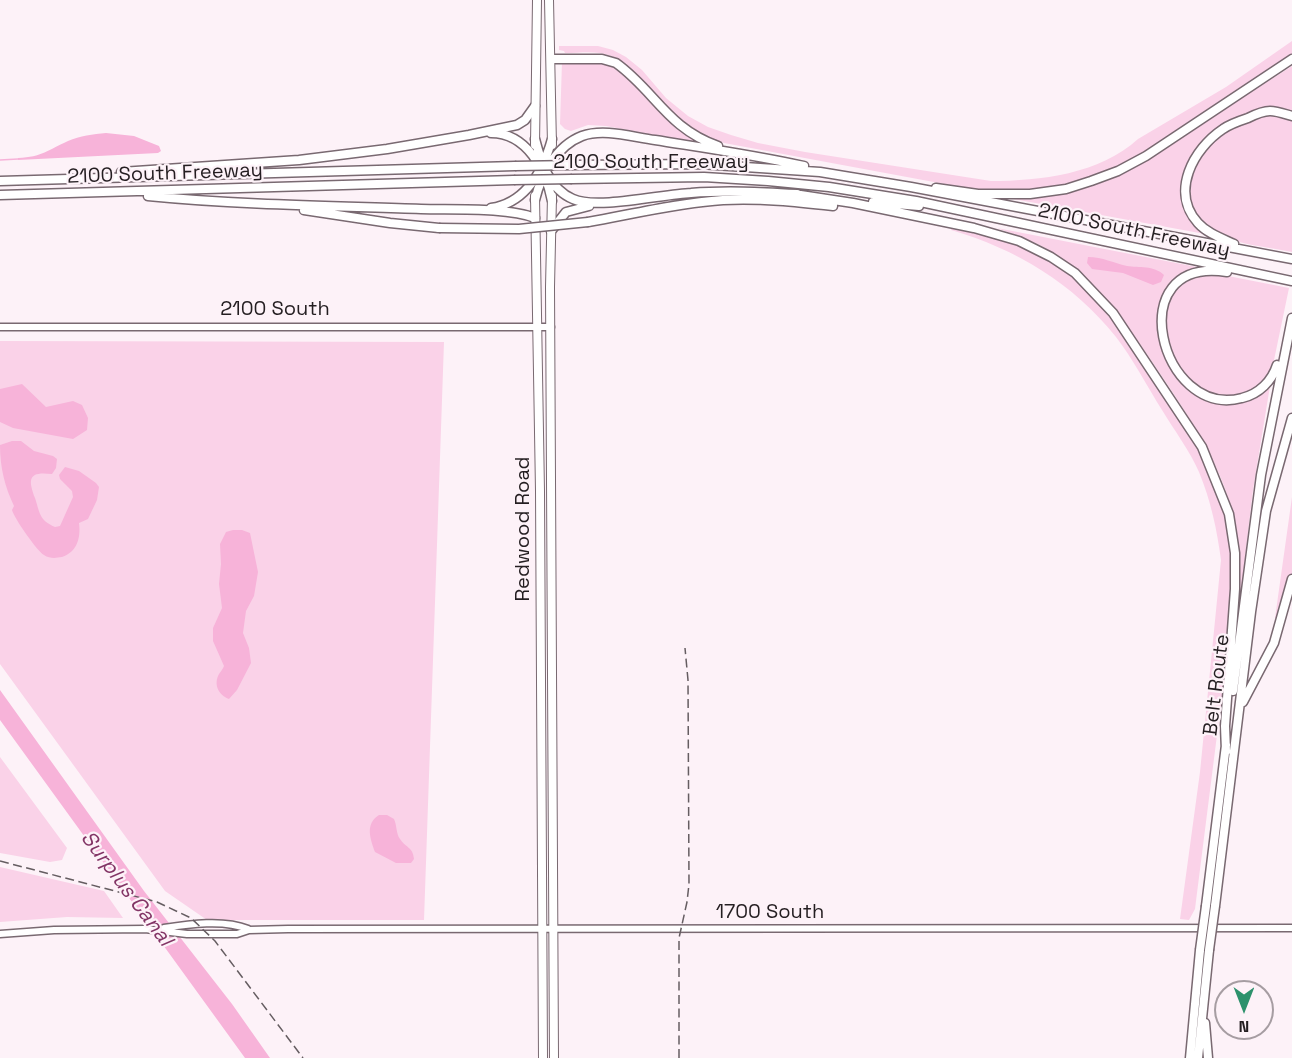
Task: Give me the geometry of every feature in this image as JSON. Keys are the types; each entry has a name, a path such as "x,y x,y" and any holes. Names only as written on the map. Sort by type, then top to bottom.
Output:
{"highway":[{"path":"552,59 602,59 616,63 685,129 705,141 736,152"},
{"path":"911,187 948,189 978,194 1030,194 1066,189 1091,181 1118,171 1146,156 1292,59"},
{"path":"36,180 68,175 312,159 469,135 517,125 535,106"},
{"path":"1248,250 1213,234 1196,222 1185,200 1184,187 1187,177 1197,156 1223,129 1268,111 1292,116"},
{"path":"469,135 498,133 509,136 524,146 543,166 552,182 565,195 576,201 610,202"},
{"path":"469,210 507,204 520,196 535,180 543,166 562,149 575,139 597,133 736,152 863,179"},
{"path":"535,139 552,201"},
{"path":"535,200 552,139"},
{"name":"2100 South Freeway","path":"0,181 515,166 722,164 799,170 911,187 1292,259"},
{"name":"2100 South Freeway","path":"0,195 514,180 704,177 768,181 829,187 944,207 1292,281"},
{"path":"551,231 566,212 610,202 704,192 794,194 904,206 944,207"},
{"path":"112,193 262,203 469,210 525,214 535,218"},
{"path":"794,194 902,213 1000,234 1035,248 1075,273 1113,313 1202,447 1229,514 1235,554 1235,589 1224,726 1226,751"},
{"path":"262,203 390,223 439,228 499,229 558,226 701,202 750,200 809,203 902,213"},
{"path":"1288,334 1274,375 1265,385 1245,397 1231,401 1220,399 1196,390 1178,374 1168,354 1162,333 1162,310 1164,298 1175,284 1198,272 1215,270 1292,281"},
{"name":"Belt Route","path":"1211,906 1226,751 1261,475 1291,321"},
{"name":"Belt Route","path":"1190,1058 1266,511 1292,418"},
{"path":"1239,711 1274,643 1292,579"},
{"name":"Belt Route","path":"1198,1058 1204,996 1205,950"},
{"path":"1204,996 1208,1058"}],"main road":[{"path":"535,139 537,0"},
{"path":"549,0 552,139"},
{"name":"Redwood Road","path":"535,180 540,469 543,1058"},
{"name":"Redwood Road","path":"552,182 554,1058"}],"street":[{"name":"2100 South","path":"0,327 551,327"},
{"name":"1700 South","path":"0,934 54,930 238,925 249,930"},
{"name":"1700 South","path":"157,929 187,934 237,934 249,930 1292,928"}],"shaded area":[{"path":"1292,41 1292,59 1139,157 1097,175 1076,181 1034,189 1012,190 966,188 724,143 690,126 616,58 600,53 565,53 559,50 559,46 598,46 613,50 642,70 666,98 688,116 708,127 731,135 805,152 991,181 1049,177 1088,168 1106,160 1226,87"},
{"path":"562,62 604,62 616,67 697,139 696,143 606,126 588,125 571,131 565,129 560,124"},
{"path":"1292,66 1292,112 1271,108 1261,109 1234,119 1209,140 1183,190 1205,234 1008,198 1048,195 1159,151"},
{"path":"1264,114 1277,114 1292,118 1292,252 1246,244 1214,232 1196,213 1191,200 1194,173 1209,148 1230,129"},
{"path":"951,228 984,234 1017,244 1048,260 1069,273 1112,314 1198,444 1224,503 1234,562 1226,664 1195,909 1189,920 1180,919 1200,772 1221,560 1213,516 1203,483 1191,456 1134,363 1099,318 1062,284 1042,270 998,247 951,230"},
{"path":"997,228 1202,268 1175,284 1160,310 1171,358 1180,381 1194,394 1211,402 1221,403 1239,402 1270,386 1253,490 1239,609 1239,549 1233,514 1221,478 1186,412 1129,328 1088,281 1055,254 1026,239"},
{"path":"1196,276 1228,276 1289,288 1273,365 1262,384 1244,395 1223,398 1197,388 1176,362 1166,332 1165,313 1172,296 1179,287"},
{"path":"0,341 444,342 424,920 207,920 165,891 0,664"},
{"path":"1292,497 1292,573 1277,618 1275,618"},
{"path":"0,757 67,848 62,860 50,862 0,853"},
{"path":"0,867 104,891 123,918 67,917 0,922"}],"water":[{"path":"106,133 134,136 159,146 161,151 158,153 18,160 18,158 39,155 77,138"},
{"path":"1088,257 1127,266 1151,268 1164,275 1161,282 1153,285 1123,273 1092,269 1087,263"},
{"path":"22,384 46,407 73,401 82,405 88,418 87,430 73,439 13,428 0,422 0,389"},
{"path":"21,441 34,451 57,459 56,468 52,474 34,475 31,481 39,512 43,519 55,527 60,526 73,497 72,491 60,479 59,475 65,467 79,471 99,487 97,500 88,519 79,523 77,544 67,555 55,558 44,555 21,527 12,510 14,506 2,469 0,445"},
{"path":"233,530 250,533 258,572 254,596 246,611 243,633 249,648 251,663 237,690 229,699 222,695 217,686 217,678 224,666 213,641 213,628 222,608 219,584 220,544 226,532"},
{"name":"Surplus Canal","path":"0,690 144,891 232,1004 270,1058 245,1058 0,720"},
{"path":"379,815 387,815 394,819 399,837 412,852 414,859 411,863 396,863 375,852 370,837 370,827"}],"waterway":[{"path":"0,160 18,159"}],"railway":[{"path":"679,1058 679,938 689,884 688,680 685,648"},
{"path":"0,861 157,902 191,918 215,941 303,1058"}]}
